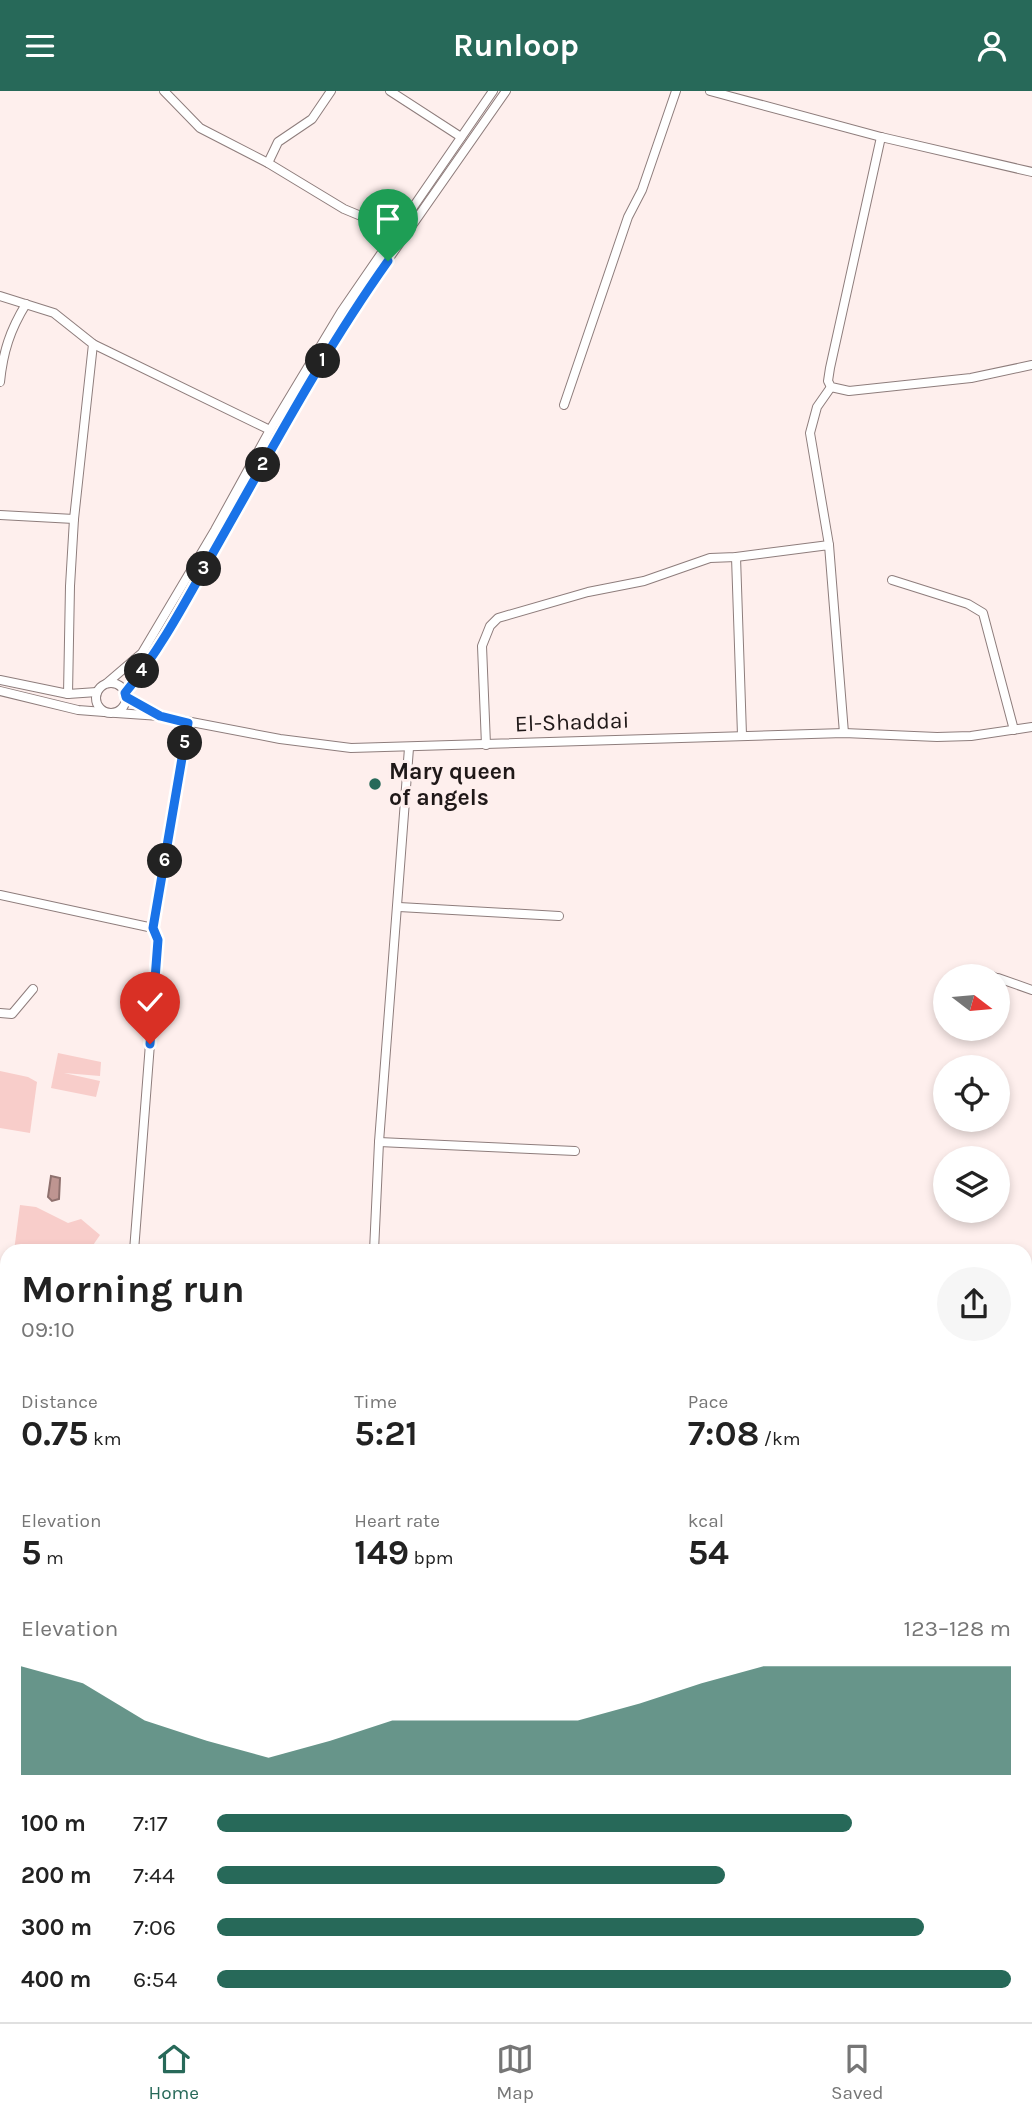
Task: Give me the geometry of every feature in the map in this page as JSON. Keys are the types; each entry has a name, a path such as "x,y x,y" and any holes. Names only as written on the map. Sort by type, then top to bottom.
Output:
{"street":[{"path":"164,91 200,128 268,163 344,209 397,231"},
{"path":"268,163 278,142 312,119 331,91"},
{"path":"390,91 461,137"},
{"path":"0,680 68,694 97,692 142,653 270,430 397,231 493,91"},
{"path":"0,691 78,711 116,713 123,706 125,695 182,607 344,315 506,91"},
{"path":"564,405 628,217 642,190 676,91"},
{"path":"710,91 881,137 1032,172"},
{"path":"831,387 828,381 830,368 881,137"},
{"path":"0,296 54,313 93,344 270,430"},
{"path":"0,381 2,358 8,337 26,304"},
{"path":"68,694 74,519 93,344"},
{"path":"831,387 849,391 876,389 971,378 1032,365"},
{"path":"831,387 817,407 810,433 829,545 844,733"},
{"path":"0,515 74,519"},
{"path":"215,530 223,535"},
{"path":"486,745 482,646 489,626 498,618 588,592 644,581 710,558 829,545"},
{"path":"736,557 743,735"},
{"path":"892,580 968,604 983,613 1014,730"},
{"path":"107,683 116,684 125,695 160,716"},
{"path":"97,692 96,701 104,712"},
{"name":"El-Shaddai","path":"116,713 160,716 188,723 351,748 844,733 936,737 1032,727"},
{"path":"135,1244 158,940 153,928 188,723"},
{"path":"374,1244 379,1142 410,748"},
{"path":"0,895 153,928"},
{"path":"399,907 559,916"},
{"path":"1010,982 1032,990"},
{"path":"0,1013 12,1014 33,989"},
{"path":"379,1142 575,1151"}],"shaded area":[{"path":"58,1053 101,1062 100,1076 64,1073 100,1081 96,1097 51,1088"},
{"path":"0,1071 28,1077 37,1082 30,1133 0,1128"},
{"path":"51,1176 60,1178 59,1199 52,1201 48,1197"},
{"path":"20,1205 36,1207 68,1223 81,1219 100,1235 94,1244 15,1244"}],"place":[{"name":"Mary queen of angels","path":"375,784"}],"route":[{"path":"150,1044 158,940 153,928 188,723 160,716 126,697 125,693 139,677 182,607 348,317 388,261"}]}
